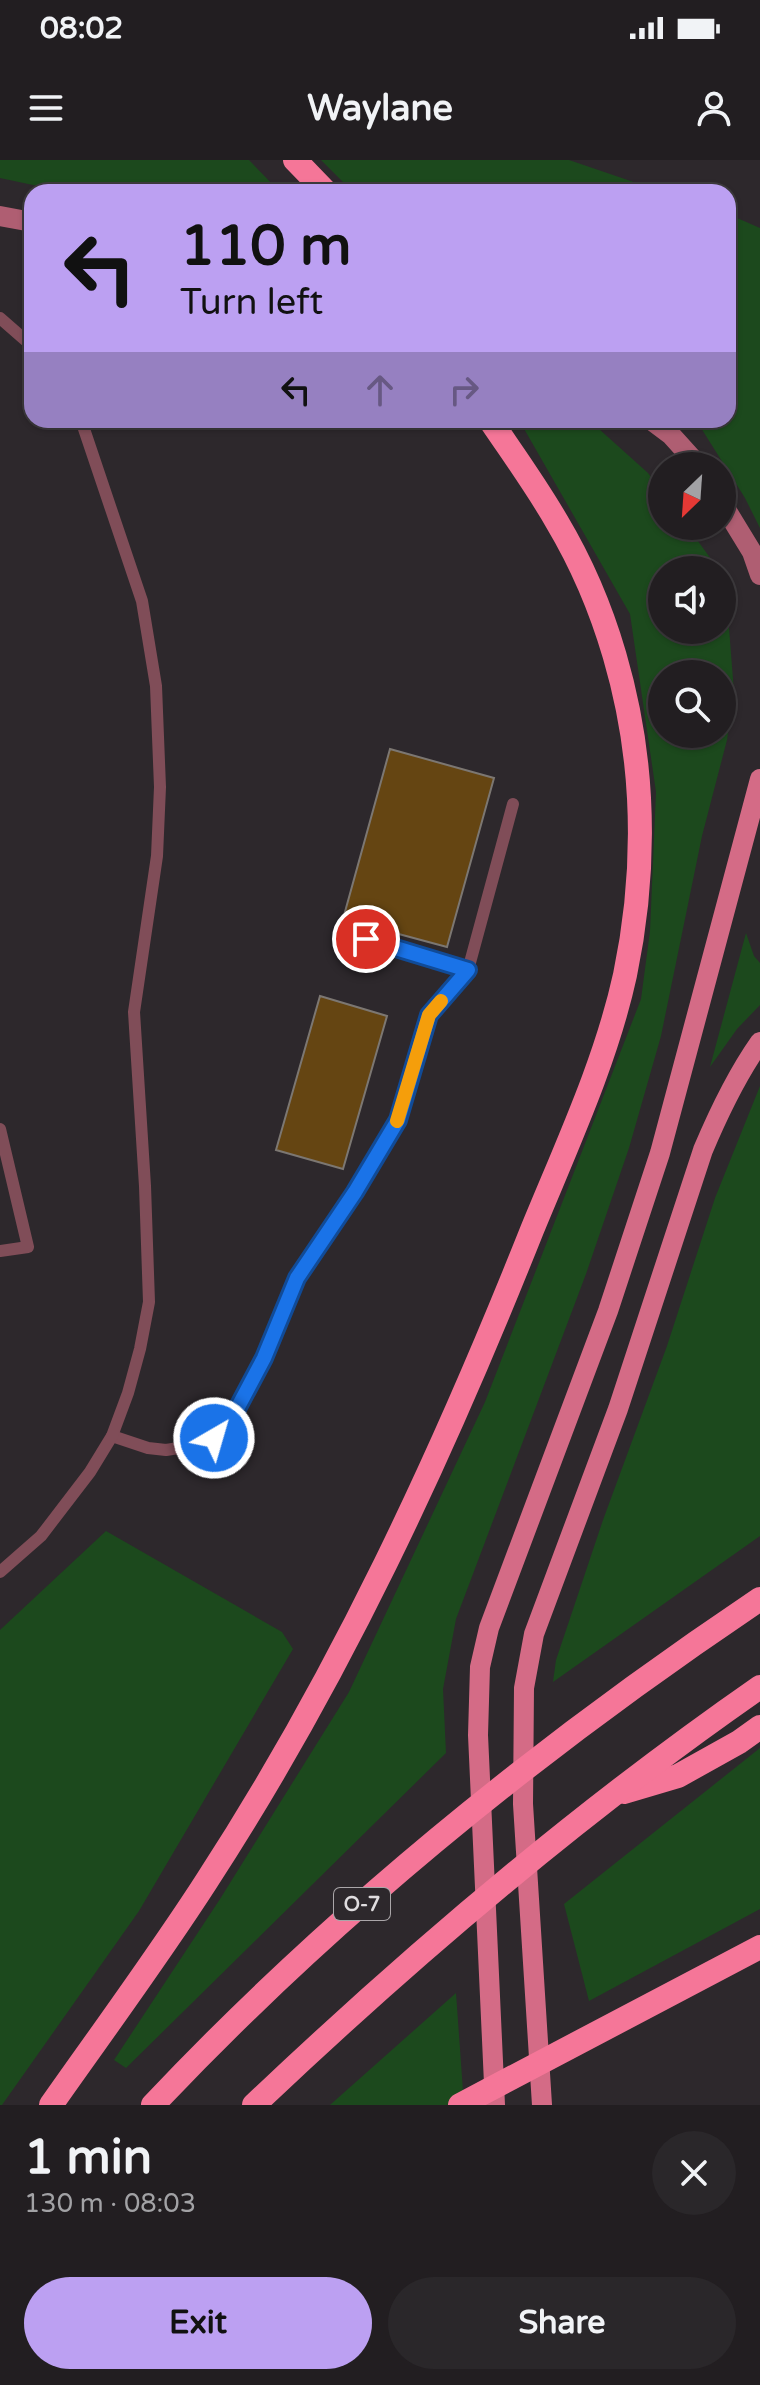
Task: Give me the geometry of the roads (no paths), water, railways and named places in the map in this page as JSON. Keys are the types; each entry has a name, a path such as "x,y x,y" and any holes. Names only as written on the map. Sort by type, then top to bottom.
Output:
{"highway":[{"path":"295,160 318,184"},
{"path":"51,2105 208,1880 313,1704 368,1599 480,1360 587,1093 611,1027 626,972 639,871 639,799 632,728 612,646 584,572 559,524 495,428"},
{"name":"O-7","path":"153,2105 264,1993 410,1861 554,1745 760,1599"},
{"path":"254,2105 414,1957 610,1796 760,1687"},
{"path":"610,1796 678,1776 760,1727"},
{"path":"460,2105 760,1947"}],"main road":[{"path":"0,216 24,220"},
{"path":"662,428 686,452"},
{"path":"736,526 752,552 760,575"},
{"path":"495,2105 478,1735 480,1667 489,1628 608,1311 660,1153 760,779"},
{"path":"542,2105 523,1804 524,1688 534,1634 618,1409 703,1150 740,1071 760,1042"}],"lane":[{"path":"0,318 24,339"},
{"path":"0,1572 41,1536 90,1472 112,1436 128,1393 149,1302 134,1012 157,856 160,787 156,686 142,601 84,428"},
{"path":"112,1436 148,1448 166,1450 214,1438 230,1422 264,1358 297,1278 355,1192 398,1120 429,1015 468,970 513,804"},
{"path":"366,939 468,970"},
{"path":"0,1129 28,1247 0,1251"}]}
